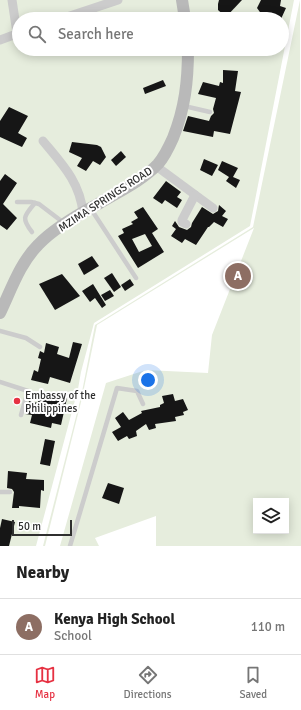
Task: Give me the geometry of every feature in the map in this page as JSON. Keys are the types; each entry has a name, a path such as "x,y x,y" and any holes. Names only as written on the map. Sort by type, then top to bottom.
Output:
{"street":[{"path":"12,0 14,12"},
{"path":"82,12 118,0"},
{"path":"182,0 183,12"},
{"path":"0,40 12,35"},
{"name":"MZIMA SPRINGS ROAD","path":"0,313 22,267 38,245 86,210 135,182 156,166 166,154 181,119 184,106 188,56"},
{"path":"43,141 72,177 86,210"},
{"path":"156,166 213,208"},
{"path":"186,224 182,222 182,220 195,195"}],"lane":[{"path":"184,106 210,112"},
{"path":"17,202 31,202 39,204 66,224"},
{"path":"32,232 24,220 24,216 35,203"},
{"path":"86,210 136,278"},
{"path":"0,330 26,338 40,347"},
{"path":"0,382 28,391 21,415"},
{"path":"70,546 117,388 137,391 143,404"},
{"path":"0,492 10,492"}],"green space":[{"path":"0,0 294,0 289,26 289,12 12,12 12,56 283,56 250,226 94,323 36,546 0,546"},
{"path":"300,0 301,546 156,546 156,516 95,538 99,546 60,546 106,383 146,370 208,373 212,335 254,228 97,325 82,398 45,546 43,546 81,397 95,325 253,227"}],"building":[{"path":"219,0 242,0 231,12 220,12 218,10"},
{"path":"261,0 281,0 280,6 286,8 284,12 260,12 257,8"},
{"path":"223,70 238,71 235,91 241,92 230,134 214,131 213,137 183,131 188,116 209,121 214,113 213,109 216,98 198,94 203,82 219,86 220,82 223,83"},
{"path":"163,80 166,86 145,94 143,88"},
{"path":"9,107 28,116 18,133 27,138 22,147 0,137 0,121"},
{"path":"72,142 97,145 101,147 106,157 100,165 93,161 86,171 77,166 82,158 69,152"},
{"path":"121,151 126,157 116,166 111,160"},
{"path":"204,159 218,165 212,176 200,170"},
{"path":"222,161 238,168 233,177 240,180 236,188 226,181 229,177 218,170"},
{"path":"5,174 17,183 3,204 17,218 7,230 0,225 0,181"},
{"path":"166,181 181,192 177,197 182,200 177,208 165,200 162,204 153,198"},
{"path":"219,205 226,211 222,216 228,219 223,227 214,222 208,227 196,245 185,239 182,243 171,236 176,229 172,226 175,221 179,227 187,230 191,227 202,207 213,214 218,211"},
{"path":"143,207 158,229 152,233 164,252 138,268 118,236 124,233 122,229 133,224 131,222 138,218 134,212","holes":["145,234 152,246 139,252 132,239"]},
{"path":"92,256 99,266 84,275 78,264"},
{"path":"112,273 121,287 114,292 104,278"},
{"path":"62,274 80,296 55,310 39,284"},
{"path":"130,279 134,285 125,291 121,285"},
{"path":"93,284 106,305 102,308 95,298 90,302 82,291"},
{"path":"110,290 114,296 105,301 101,295"},
{"path":"73,342 82,344 70,383 50,377 48,384 31,380 34,370 38,372 41,359 38,358 40,351 44,353 46,343 59,347 57,354 69,358"},
{"path":"56,392 68,394 61,425 52,423 51,428 30,423 32,415 25,414 29,401 38,403 39,395 54,399"},
{"path":"173,394 175,401 183,399 188,410 183,412 184,415 175,417 176,421 155,424 156,428 149,430 146,424 136,431 137,436 129,439 127,436 118,441 112,432 121,427 115,418 123,412 129,420 142,413 141,411 160,407 160,405 164,403 162,396"},
{"path":"45,439 55,441 50,466 40,464"},
{"path":"8,471 27,473 26,479 44,480 44,491 41,490 40,508 19,506 19,508 12,508 14,492 12,489 7,488"},
{"path":"108,483 124,488 119,504 102,498"},
{"path":"2,519 15,522 9,546 0,546 0,528"}],"place":[{"name":"Kenya High School","path":"238,276"},
{"name":"Embassy of the Philippines","path":"17,401"}]}
